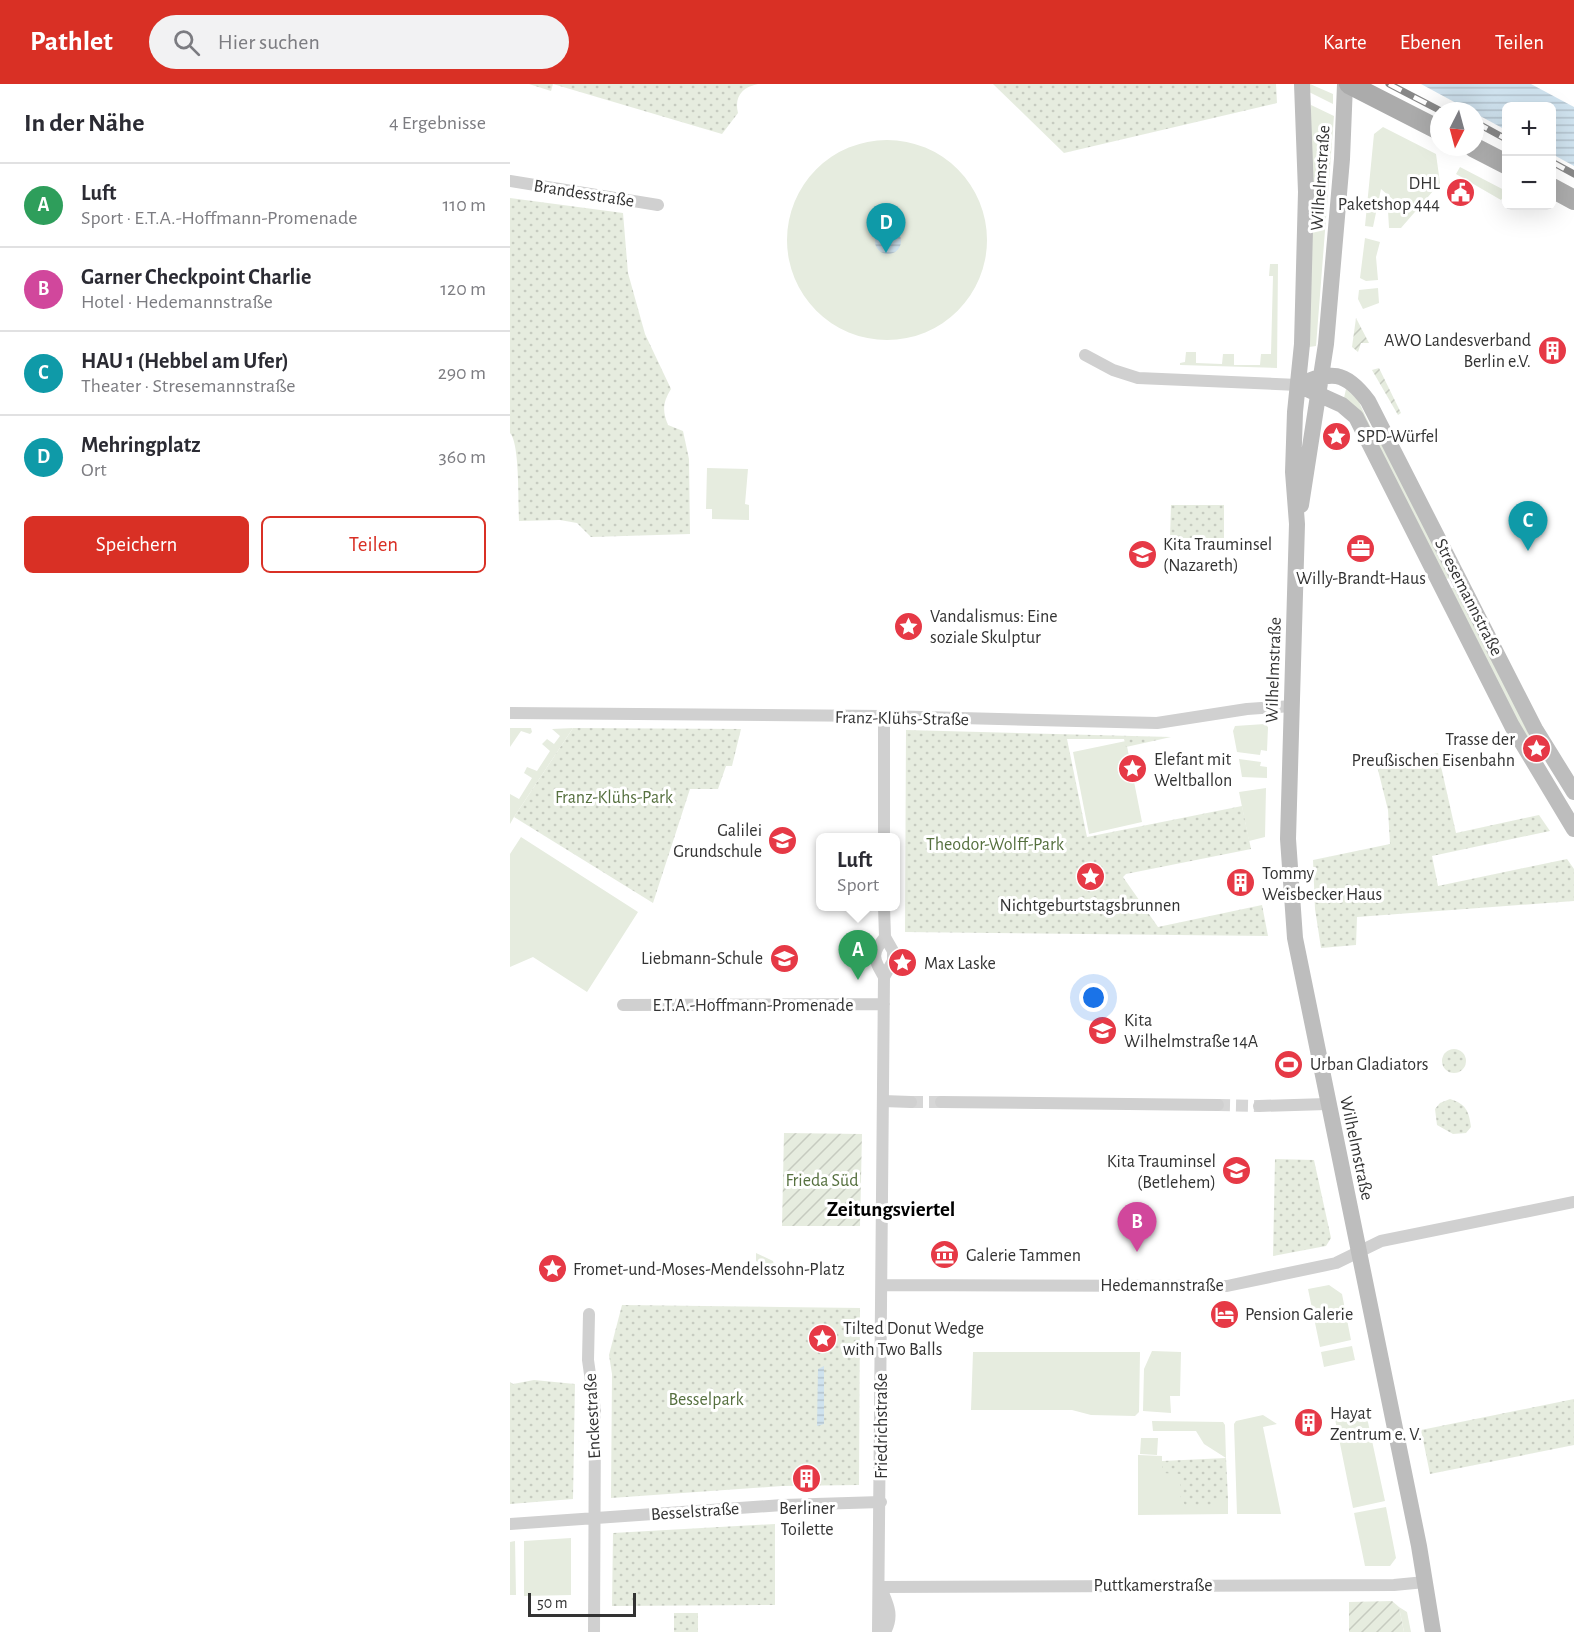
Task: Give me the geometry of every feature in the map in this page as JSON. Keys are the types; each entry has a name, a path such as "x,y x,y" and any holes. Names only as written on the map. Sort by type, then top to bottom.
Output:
{"main road":[{"name":"Wilhelmstraße","path":"1302,84 1306,192 1302,344 1293,472 1297,524 1288,839 1292,914 1327,1104 1425,1582 1433,1632"},
{"name":"Wilhelmstraße","path":"1297,524 1322,375 1347,84"},
{"path":"1347,84 1430,126"},
{"path":"1484,153 1502,163"},
{"path":"1556,191 1574,200"},
{"path":"1298,385 1322,375"},
{"name":"Stresemannstraße","path":"1322,375 1351,381 1368,401 1535,729 1574,792"},
{"name":"Stresemannstraße","path":"1298,385 1342,405 1356,417 1512,726 1569,810 1574,829"}],"street":[{"name":"Brandesstraße","path":"510,181 658,206"},
{"path":"1085,356 1113,370 1138,378 1298,385"},
{"name":"Franz-Klühs-Straße","path":"510,713 884,716 1157,723 1247,709 1292,706"},
{"path":"884,716 884,833"},
{"name":"Friedrichstraße","path":"884,911 885,937 893,951 893,962 884,976"},
{"name":"Friedrichstraße","path":"878,1632 881,1502 884,976 875,961 875,949 885,937"},
{"name":"E.T.A.-Hoffmann-Promenade","path":"623,1005 884,1004"},
{"path":"884,1101 911,1102"},
{"path":"941,1102 1218,1105"},
{"path":"1259,1106 1327,1104"},
{"name":"Hedemannstraße","path":"882,1285 1227,1286 1336,1263 1381,1241 1574,1202"},
{"name":"Enckestraße","path":"589,1314 588,1360 594,1393 594,1632"},
{"name":"Besselstraße","path":"510,1524 881,1502"},
{"name":"Puttkamerstraße","path":"880,1587 1394,1585 1425,1582"},
{"name":"Friedrichstraße","path":"880,1587 890,1611 890,1622 885,1632"}],"green space":[{"path":"529,84 553,84 551,91"},
{"path":"553,84 758,84 744,90 738,98 738,113 722,134"},
{"path":"993,84 1276,84 1277,103 1064,153"},
{"path":"1310,84 1333,94 1333,104 1309,92"},
{"path":"1311,105 1334,116 1316,346 1309,347"},
{"path":"1383,127 1430,151 1430,156 1436,156 1440,183 1401,228 1389,228 1388,211 1396,202 1381,189 1373,227 1365,226 1374,134"},
{"path":"887,140 916,144 934,152 958,169 975,193 983,211 987,240 983,269 975,287 958,311 934,328 916,336 887,340 858,336 840,328 816,311 799,287 791,269 787,240 791,211 799,193 816,169 840,152 858,144"},
{"path":"1460,167 1502,189 1502,199 1501,200 1456,174"},
{"path":"510,198 623,213 628,273 645,334 671,389 665,402 665,415 668,425 683,431 689,459 690,534 591,537 577,523 560,520 519,521 517,461 510,433"},
{"path":"1365,238 1380,242 1376,257 1378,280 1366,281 1360,278"},
{"path":"1270,264 1278,264 1277,368 1180,365 1185,362 1186,352 1196,352 1196,363 1222,364 1223,354 1234,354 1234,365 1260,365 1261,354 1271,354 1273,276 1269,276"},
{"path":"1378,288 1379,303 1363,309 1358,299 1359,290"},
{"path":"1356,318 1369,343 1361,343 1358,352 1352,347"},
{"path":"1379,368 1401,413 1398,415 1372,370"},
{"path":"1346,389 1358,400 1373,432 1344,398"},
{"path":"1381,443 1454,578 1443,579 1378,445"},
{"path":"707,468 748,469 745,504 749,505 749,520 712,519 712,509 706,509"},
{"path":"1171,505 1224,505 1224,538 1170,538"},
{"path":"1448,588 1459,588 1534,735 1524,739"},
{"path":"1265,724 1268,727 1267,751 1261,750 1260,755 1237,752 1233,731 1235,726"},
{"path":"510,728 531,728 532,732 530,734 521,731 510,747"},
{"path":"573,728 510,824 510,794 519,799 532,778 524,773 527,767 537,771 550,751 542,744 547,739 554,744 560,736 552,729"},
{"name":"Franz-Klühs-Park","path":"573,728 741,729 732,766 726,766 718,789 690,789 653,903 514,817"},
{"name":"Theodor-Wolff-Park","path":"906,730 1171,737 1126,747 1124,739 1067,739 1087,837 1242,806 1251,849 1126,874 1123,877 1158,927 1262,905 1268,936 905,932"},
{"path":"1126,741 1142,822 1089,834 1073,752"},
{"path":"1438,753 1456,833 1539,815 1550,831 1432,856 1438,886 1567,859 1574,869 1574,901 1357,917 1356,945 1321,948 1315,909 1313,860 1390,844 1388,810 1377,766"},
{"path":"1239,759 1261,762 1260,766 1267,767 1267,778 1242,777"},
{"path":"1266,788 1265,837 1249,841 1239,792"},
{"path":"521,837 638,912 587,992 533,957 510,967 510,854"},
{"path":"1454,1049 1459,1050 1465,1056 1465,1066 1459,1072 1454,1073 1449,1072 1443,1066 1442,1061 1443,1056 1449,1050"},
{"path":"1450,1099 1460,1103 1468,1112 1471,1127 1466,1133 1453,1134 1437,1125 1435,1109 1440,1103"},
{"name":"Frieda Süd","path":"784,1133 862,1134 860,1226 782,1226"},
{"path":"1275,1159 1314,1160 1331,1238 1326,1246 1273,1256"},
{"path":"756,1253 773,1261 776,1273 767,1273 765,1265 756,1261"},
{"path":"1329,1285 1342,1294 1351,1340 1320,1347 1308,1289"},
{"name":"Besselpark","path":"622,1305 860,1308 859,1485 782,1486 611,1498 612,1374 609,1355"},
{"path":"1352,1346 1355,1360 1324,1367 1321,1352"},
{"path":"1152,1351 1181,1352 1180,1396 1170,1396 1171,1413 1143,1411 1144,1369"},
{"path":"973,1352 1140,1352 1139,1412 1135,1416 1091,1415 1072,1410 971,1410"},
{"path":"534,1380 575,1384 573,1499 510,1504 510,1382 513,1384"},
{"path":"1574,1399 1574,1445 1430,1474 1421,1430"},
{"path":"1366,1413 1385,1501 1353,1508 1335,1419"},
{"path":"1263,1415 1277,1424 1263,1427 1281,1514 1237,1514 1234,1424 1236,1421"},
{"path":"1152,1421 1223,1422 1226,1458 1204,1444 1196,1431 1153,1431"},
{"path":"1141,1438 1158,1438 1157,1455 1140,1454"},
{"path":"1138,1455 1162,1456 1162,1473 1180,1473 1180,1496 1228,1499 1228,1514 1138,1515"},
{"path":"1226,1458 1228,1499 1219,1499 1214,1505 1185,1505 1180,1496 1180,1474 1162,1473 1162,1461"},
{"path":"1386,1507 1396,1558 1390,1566 1365,1566 1354,1513"},
{"path":"775,1524 775,1605 612,1606 613,1533"},
{"path":"571,1538 571,1595 524,1596 524,1541"},
{"path":"515,1541 516,1595 510,1595 510,1542"},
{"path":"1392,1601 1399,1607 1404,1632 1349,1632 1349,1602"},
{"path":"1399,1607 1407,1612 1411,1632 1404,1632"},
{"path":"674,1613 698,1613 698,1632 674,1632"}],"water":[{"path":"1421,84 1531,84 1574,107 1574,166 1556,156 1556,102 1502,102 1502,128 1484,118 1484,102 1454,102"},
{"path":"888,228 897,232 901,241 897,250 888,254 879,250 875,241 879,232"},
{"path":"824,1366 824,1424 817,1426 818,1369"}],"tunnel":[{"path":"911,1102 941,1102"},
{"path":"1218,1105 1259,1106"}],"railway":[{"path":"1389,84 1430,105"},
{"path":"1484,127 1502,137"},
{"path":"1556,164 1574,174"}],"place":[{"name":"DHL Paketshop 444","path":"1461,193"},
{"name":"Mehringplatz","path":"886,253"},
{"name":"AWO Landesverband Berlin e.V.","path":"1552,350"},
{"name":"SPD-Würfel","path":"1336,436"},
{"name":"Willy-Brandt-Haus","path":"1361,549"},
{"name":"HAU 1 (Hebbel am Ufer)","path":"1528,551"},
{"name":"Kita Trauminsel (Nazareth)","path":"1142,554"},
{"name":"Vandalismus: Eine soziale Skulptur","path":"909,626"},
{"name":"Trasse der Preußischen Eisenbahn","path":"1536,749"},
{"name":"Elefant mit Weltballon","path":"1133,769"},
{"name":"Galilei Grundschule","path":"783,840"},
{"name":"Nichtgeburtstagsbrunnen","path":"1090,876"},
{"name":"Tommy Weisbecker Haus","path":"1241,883"},
{"name":"Liebmann-Schule","path":"784,958"},
{"name":"Max Laske","path":"903,963"},
{"name":"Luft","path":"858,980"},
{"name":"Kita Wilhelmstraße 14A","path":"1103,1030"},
{"name":"Urban Gladiators","path":"1289,1064"},
{"name":"Kita Trauminsel (Betlehem)","path":"1237,1171"},
{"name":"Garner Checkpoint Charlie","path":"1137,1252"},
{"name":"Galerie Tammen","path":"945,1255"},
{"name":"Fromet-und-Moses-Mendelssohn-Platz","path":"552,1269"},
{"name":"Pension Galerie","path":"1224,1314"},
{"name":"Tilted Donut Wedge with Two Balls","path":"822,1338"},
{"name":"Hayat Zentrum e. V.","path":"1309,1423"},
{"name":"Berliner Toilette","path":"807,1479"}],"district":[{"name":"Zeitungsviertel","path":"891,1209"}]}
